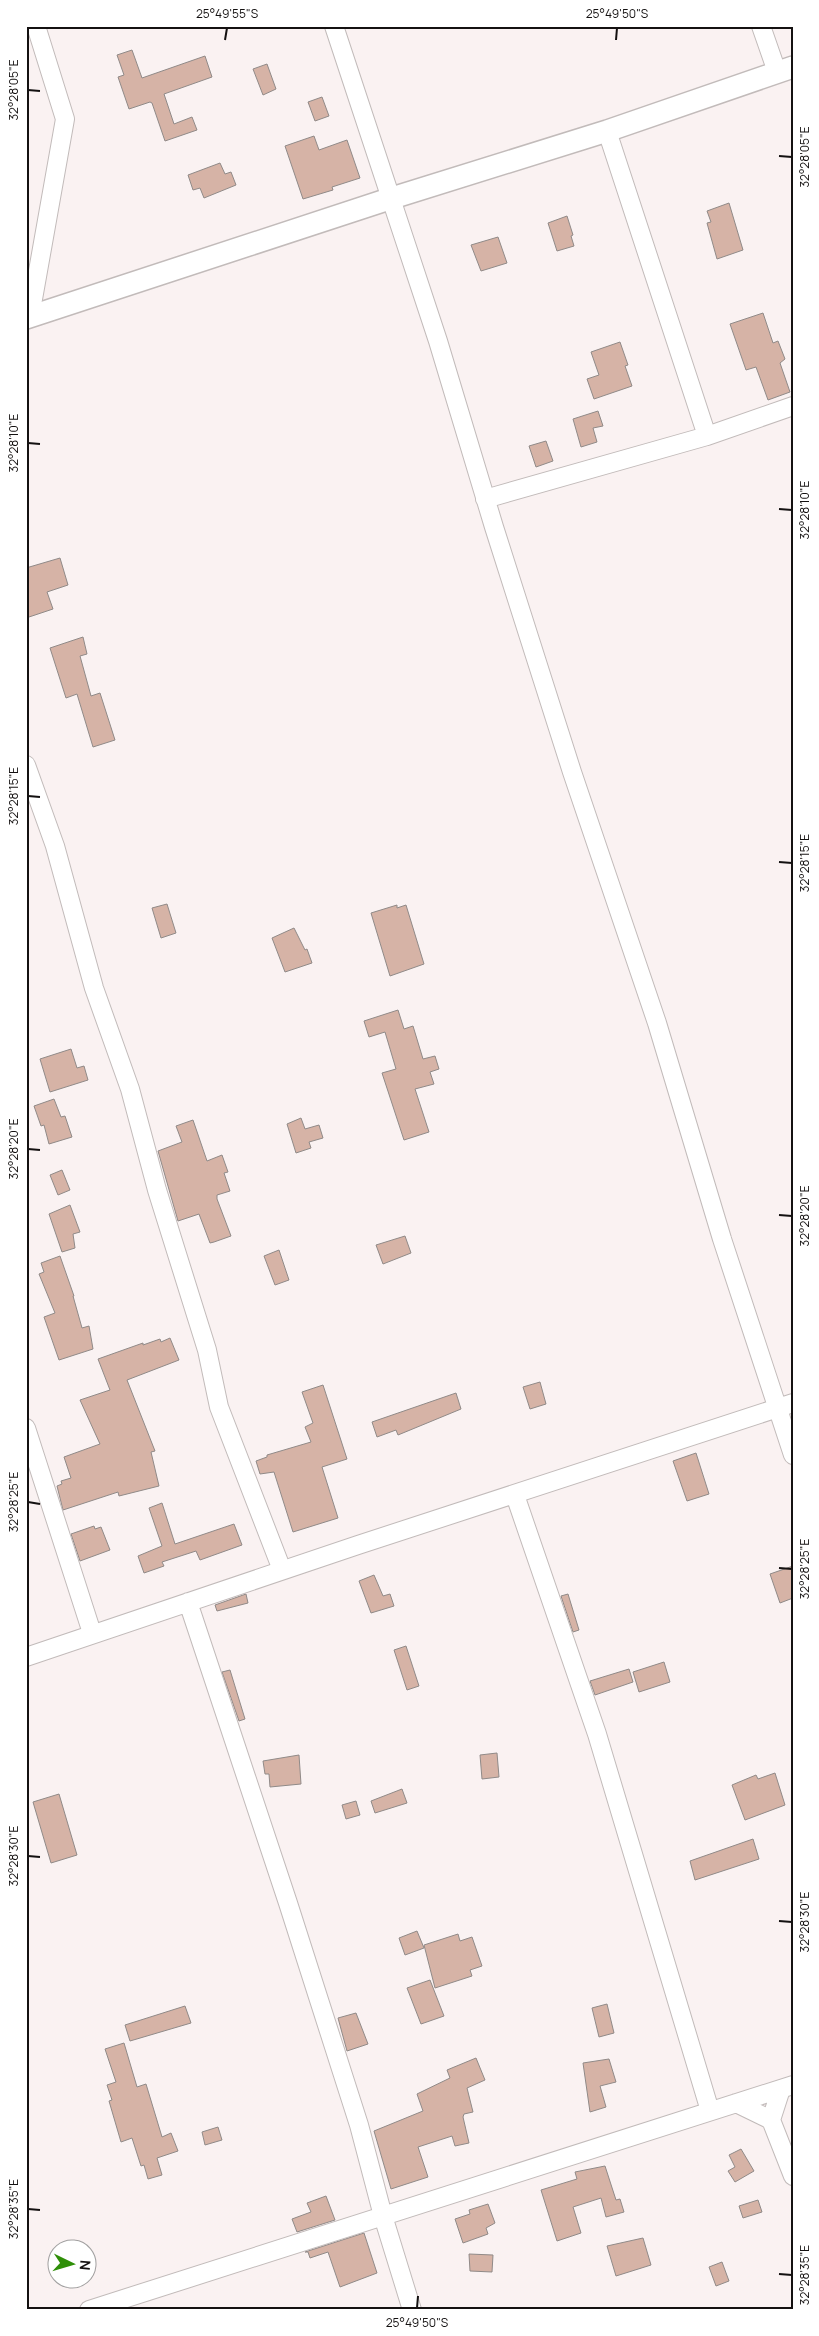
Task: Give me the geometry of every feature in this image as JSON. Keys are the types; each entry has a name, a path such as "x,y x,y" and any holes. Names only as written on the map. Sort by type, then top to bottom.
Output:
{"street":[{"path":"36,26 65,119 28,317 390,199 607,131 785,69 761,26"},
{"path":"334,26 438,341 485,499 572,772 657,1023 722,1239 785,1406 793,1455"},
{"path":"607,131 708,436"},
{"path":"485,499 708,436 793,406"},
{"path":"26,765 55,846 94,988 130,1089 157,1190 207,1350 211,1378 219,1407 282,1570"},
{"path":"26,1657 282,1570 785,1406"},
{"path":"26,1428 92,1633"},
{"path":"515,1495 597,1734 710,2112"},
{"path":"188,1602 234,1735 356,2116 383,2216 412,2310"},
{"path":"89,2310 787,2087"},
{"path":"771,2120 787,2087"},
{"path":"736,2103 771,2120 793,2176"}],"building":[{"path":"132,50 142,78 205,56 212,77 164,94 174,124 192,117 197,130 165,141 152,103 129,109 118,77 124,75 117,55"},
{"path":"267,64 276,89 263,95 253,69"},
{"path":"322,97 329,116 315,121 308,102"},
{"path":"314,136 319,150 347,140 360,178 332,187 333,190 303,199 285,146"},
{"path":"220,163 225,174 231,172 236,185 204,198 200,188 193,190 188,175"},
{"path":"729,203 743,250 717,259 707,223 711,222 707,211"},
{"path":"567,216 573,235 571,236 574,246 557,251 548,223"},
{"path":"498,237 507,263 481,271 471,245"},
{"path":"763,313 773,343 778,341 785,359 780,363 790,392 768,400 756,367 746,370 730,324"},
{"path":"620,342 628,365 625,366 632,386 594,399 587,379 599,375 591,352"},
{"path":"598,411 603,426 593,428 597,442 581,447 573,419"},
{"path":"546,441 553,461 536,467 529,446"},
{"path":"60,558 68,585 47,592 53,609 26,618 26,568"},
{"path":"83,637 87,654 80,656 91,696 100,693 115,740 93,747 77,694 66,698 50,648"},
{"path":"167,904 176,933 161,938 152,908"},
{"path":"397,905 397,908 406,905 424,964 390,976 371,913"},
{"path":"294,928 305,950 307,949 312,963 285,972 272,938"},
{"path":"398,1010 404,1029 413,1026 423,1059 435,1056 439,1069 430,1072 434,1084 415,1089 429,1132 404,1140 382,1073 396,1069 385,1032 369,1037 364,1021"},
{"path":"71,1049 77,1068 84,1066 88,1080 50,1092 40,1059"},
{"path":"54,1099 61,1117 65,1116 72,1137 49,1144 44,1125 41,1126 34,1106"},
{"path":"301,1118 305,1129 319,1125 323,1138 309,1142 311,1148 296,1153 287,1124"},
{"path":"193,1120 207,1161 222,1155 228,1172 224,1173 230,1191 217,1195 217,1199 231,1236 210,1243 199,1214 178,1221 158,1151 182,1142 176,1126"},
{"path":"62,1170 70,1190 58,1195 50,1175"},
{"path":"70,1205 80,1232 73,1234 75,1248 62,1252 49,1214"},
{"path":"405,1236 411,1253 383,1264 376,1245"},
{"path":"279,1250 289,1280 275,1285 264,1256"},
{"path":"60,1256 74,1296 82,1328 89,1326 93,1349 59,1360 44,1317 55,1313 39,1274 44,1272 41,1263"},
{"path":"170,1338 179,1360 127,1380 155,1451 151,1452 159,1486 119,1496 118,1492 63,1510 57,1486 62,1484 61,1481 71,1478 64,1457 100,1444 80,1400 110,1390 98,1359 143,1343 143,1345 160,1339 161,1342"},
{"path":"540,1382 546,1404 530,1409 523,1387"},
{"path":"323,1385 347,1459 322,1467 338,1518 293,1532 274,1472 260,1474 256,1461 267,1457 267,1455 311,1442 305,1427 313,1423 302,1392"},
{"path":"456,1393 461,1409 398,1435 396,1430 377,1437 372,1422"},
{"path":"696,1453 709,1494 687,1501 673,1461"},
{"path":"162,1503 175,1544 234,1524 242,1545 200,1560 196,1551 162,1562 164,1566 144,1573 138,1556 162,1546 149,1508"},
{"path":"94,1526 95,1529 101,1527 110,1550 80,1561 71,1534"},
{"path":"793,1566 793,1598 780,1603 770,1574"},
{"path":"374,1575 383,1596 390,1594 394,1606 371,1613 359,1581"},
{"path":"246,1594 248,1603 217,1611 215,1605"},
{"path":"568,1594 579,1630 573,1632 561,1596"},
{"path":"406,1646 419,1686 407,1690 394,1650"},
{"path":"664,1662 670,1682 639,1692 633,1672"},
{"path":"629,1669 633,1682 595,1695 590,1681"},
{"path":"230,1670 245,1719 239,1721 222,1672"},
{"path":"497,1753 499,1777 482,1779 480,1755"},
{"path":"299,1755 301,1784 270,1787 269,1774 265,1774 263,1761"},
{"path":"775,1773 785,1805 745,1820 732,1785 756,1775 758,1779"},
{"path":"402,1789 407,1803 375,1813 371,1801"},
{"path":"59,1794 77,1855 51,1863 33,1802"},
{"path":"356,1801 360,1815 346,1819 342,1805"},
{"path":"753,1839 759,1859 695,1880 690,1861"},
{"path":"417,1931 424,1948 405,1955 399,1938"},
{"path":"458,1934 460,1941 472,1937 482,1966 470,1970 472,1976 435,1988 424,1945"},
{"path":"430,1980 444,2016 421,2024 407,1988"},
{"path":"607,2004 614,2033 599,2037 592,2008"},
{"path":"185,2006 191,2023 130,2041 125,2025"},
{"path":"356,2013 368,2044 347,2051 338,2018"},
{"path":"124,2043 137,2087 146,2084 162,2137 171,2133 178,2151 157,2158 162,2175 148,2179 144,2165 141,2166 132,2138 121,2142 109,2101 112,2100 107,2085 116,2082 105,2049"},
{"path":"476,2058 485,2080 467,2088 473,2112 464,2114 463,2117 469,2143 455,2146 452,2136 418,2147 428,2177 391,2189 374,2131 423,2111 417,2094 450,2078 447,2070"},
{"path":"609,2059 616,2082 600,2086 606,2107 590,2112 583,2063"},
{"path":"218,2127 222,2140 205,2145 202,2132"},
{"path":"741,2149 754,2171 735,2182 728,2171 735,2167 729,2155"},
{"path":"605,2166 616,2200 620,2199 624,2212 606,2217 601,2198 573,2207 581,2233 557,2241 541,2190 577,2179 575,2172"},
{"path":"326,2196 335,2220 297,2232 292,2219 311,2212 307,2203"},
{"path":"758,2200 762,2212 743,2218 739,2206"},
{"path":"488,2204 495,2223 486,2228 488,2234 463,2243 455,2219 470,2214 469,2210"},
{"path":"364,2233 377,2273 340,2287 328,2252 310,2258 308,2252 305,2252"},
{"path":"643,2238 651,2265 616,2276 607,2246"},
{"path":"469,2254 493,2255 492,2272 470,2271"},
{"path":"722,2262 729,2281 716,2286 709,2267"}]}
